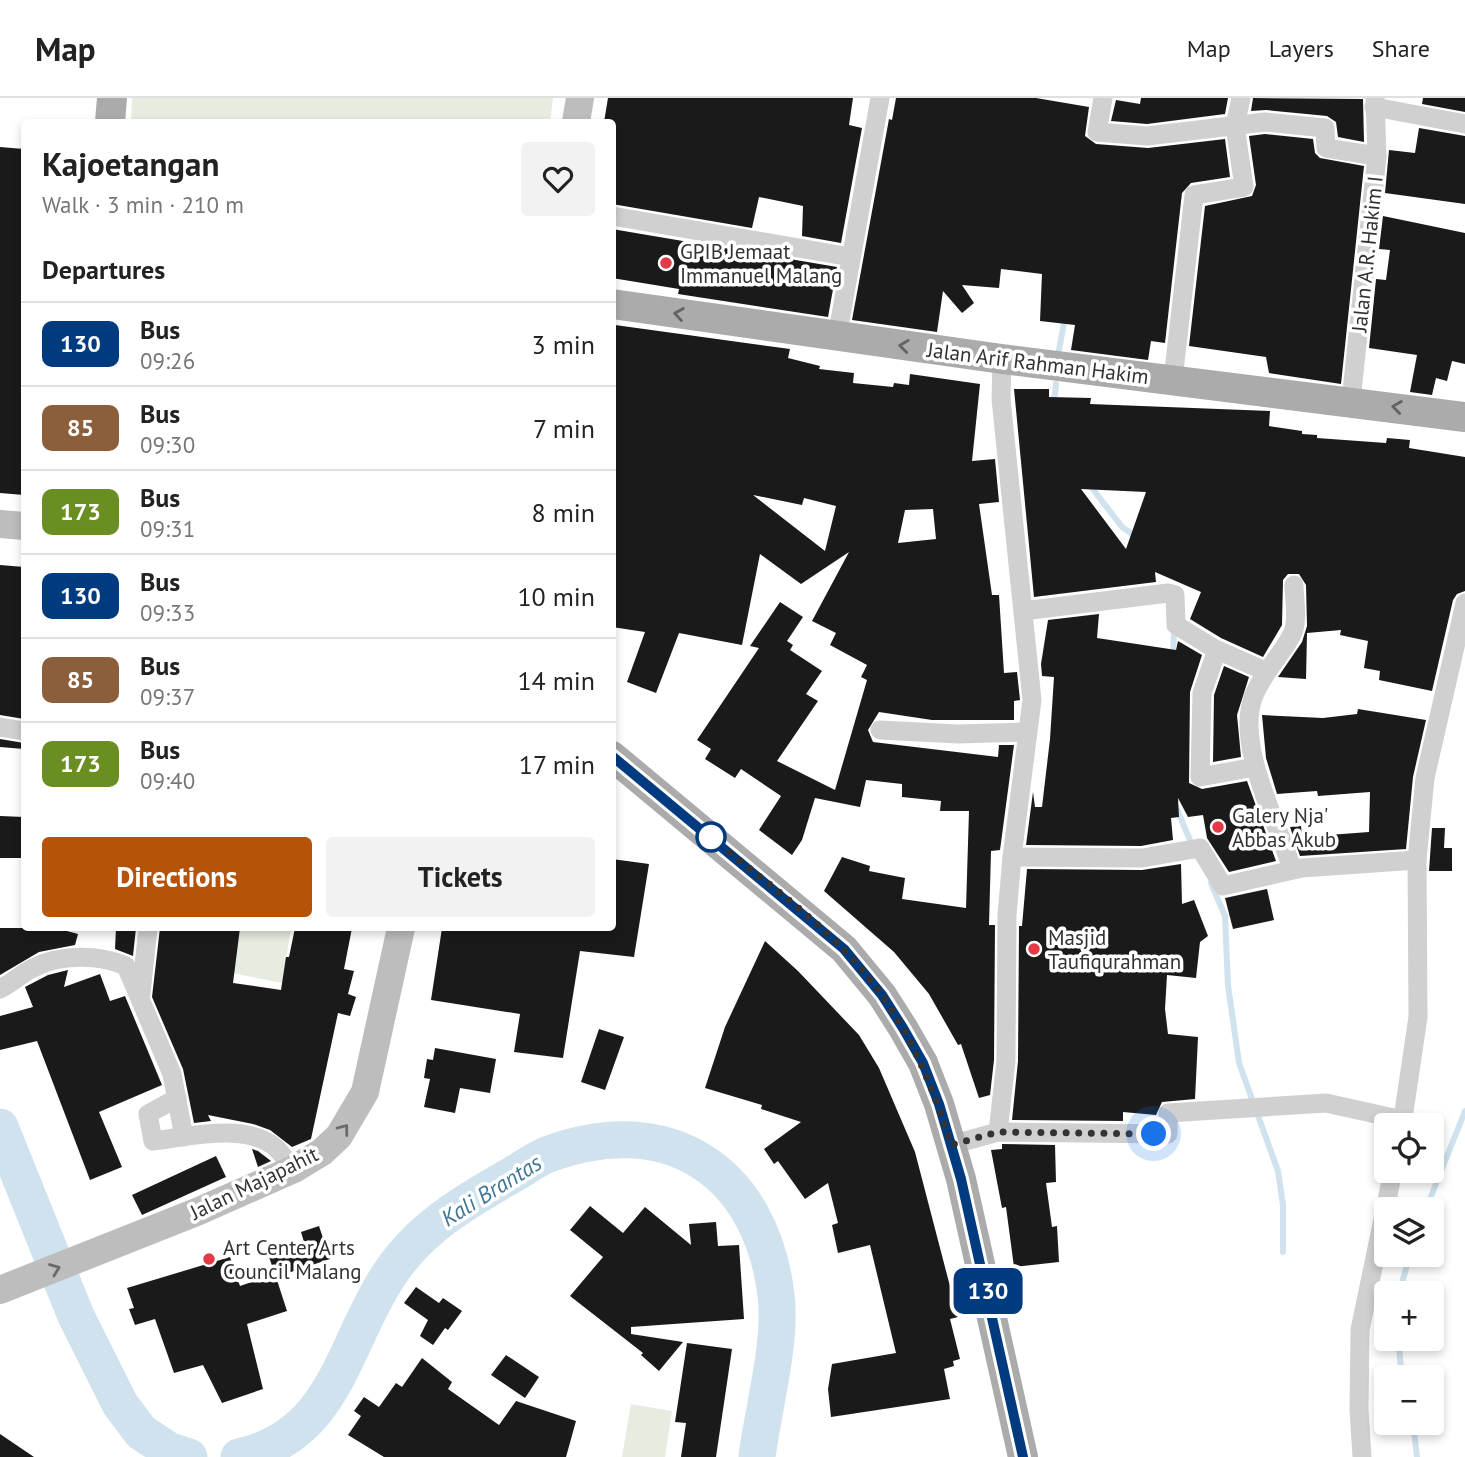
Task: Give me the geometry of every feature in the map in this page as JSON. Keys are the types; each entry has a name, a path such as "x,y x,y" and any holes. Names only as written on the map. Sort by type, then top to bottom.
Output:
{"main road":[{"path":"110,119 112,98"},
{"name":"Jalan Arif Rahman Hakim","path":"616,305 1002,359 1465,417"},
{"path":"616,759 786,897 844,949 903,1028 923,1063 951,1145 981,1259 1023,1457"}],"street":[{"path":"576,119 580,98"},
{"path":"836,337 880,98"},
{"path":"1103,98 1097,132 1106,134 1147,136 1265,122 1325,128 1326,148 1377,156"},
{"path":"1173,380 1194,195 1244,187 1235,126 1241,98"},
{"path":"1375,103 1465,124"},
{"name":"Jalan A.R. Hakim I","path":"1351,401 1377,156 1375,103"},
{"path":"616,217 851,257"},
{"path":"998,1132 1006,1061 1007,915 1032,699 1001,399 1002,359"},
{"path":"0,524 21,526"},
{"path":"1292,869 1255,766 1248,719 1252,699 1265,671 1294,631 1294,585"},
{"path":"1023,611 1168,593 1175,595 1176,625 1217,650 1265,671"},
{"path":"1404,1113 1418,1017 1417,860 1424,778 1465,603"},
{"path":"1217,650 1202,693 1200,777 1255,766"},
{"path":"0,727 21,730"},
{"path":"880,730 958,734 1027,732"},
{"path":"616,781 664,799"},
{"path":"1012,857 1142,858 1193,850 1223,886 1292,869 1417,860"},
{"path":"141,996 148,931"},
{"name":"Jalan Majapahit","path":"0,1290 111,1247 294,1169 322,1152 339,1136 365,1092 400,931"},
{"path":"0,989 34,968 76,957 109,960 126,966 172,1074 184,1137"},
{"path":"177,1098 148,1114 153,1141 219,1133 263,1140 275,1147 294,1169"},
{"path":"951,1145 998,1132 1168,1134 1168,1113 1254,1107 1326,1103 1374,1116"},
{"path":"1362,1457 1359,1409 1360,1330 1391,1183"}],"shaded area":[{"path":"132,98 553,98 550,119 131,119"},
{"path":"239,931 291,931 282,983 232,973"},
{"path":"631,1404 672,1411 665,1457 622,1457"}],"building":[{"path":"608,98 853,98 849,125 862,128 841,243 802,236 803,206 759,197 752,228 616,205 616,119 604,119"},
{"path":"896,98 1036,98 1089,107 1085,136 1096,144 1148,148 1225,139 1230,177 1191,183 1182,193 1165,343 1151,341 1148,360 1071,350 1075,325 1040,321 1042,274 1001,269 999,288 962,285 974,303 962,313 943,291 937,332 852,320 889,119 892,120"},
{"path":"1141,98 1228,98 1225,114 1147,124 1111,121 1116,100 1140,104"},
{"path":"1253,98 1363,99 1364,142 1338,137 1336,122 1327,116 1251,111"},
{"path":"1423,98 1465,98 1465,112 1422,104"},
{"path":"1419,128 1465,136 1465,204 1385,193 1389,150 1415,153"},
{"path":"1265,134 1313,139 1315,153 1320,158 1364,166 1341,384 1269,373 1266,357 1189,346 1205,206 1252,196 1256,185 1249,136"},
{"path":"0,147 21,149 21,495 0,493"},
{"path":"1383,216 1465,233 1465,364 1452,361 1447,381 1436,378 1432,395 1410,392 1417,355 1369,348 1376,279 1386,280 1390,250 1379,249"},
{"path":"616,230 837,267 828,317 678,294 679,289 616,279"},
{"path":"616,325 790,349 788,358 820,366 819,369 854,373 853,383 893,387 894,383 909,385 910,374 980,384 972,461 995,459 999,502 979,504 992,595 999,595 1004,673 1017,672 1020,700 1014,701 1014,720 932,720 879,712 868,730 873,742 998,757 999,745 1014,745 1000,850 991,851 989,925 995,925 994,1060 990,1095 979,1098 961,1044 958,1045 929,994 894,952 824,891 842,857 870,866 869,871 905,878 902,899 966,908 969,811 940,811 941,801 902,797 902,784 866,780 860,807 815,798 802,840 792,855 759,830 781,796 741,769 735,778 705,759 711,749 697,740 759,648 750,646 780,602 803,617 787,641 793,645 790,650 822,671 806,694 818,701 777,761 835,790 867,680 861,677 867,665 830,645 836,633 812,621 849,552 801,584 760,554 742,645 679,633 656,693 627,682 645,632 616,628","holes":["753,495 802,505 804,498 836,506 825,551","933,509 936,539 898,543 905,510"]},
{"path":"1014,389 1049,389 1049,397 1091,398 1090,404 1270,411 1269,426 1302,431 1302,434 1317,435 1317,438 1386,443 1387,438 1410,440 1409,448 1465,457 1465,591 1457,594 1453,600 1432,691 1379,680 1380,671 1364,668 1368,641 1340,635 1341,630 1307,633 1306,679 1278,677 1302,642 1307,626 1306,585 1299,574 1288,574 1283,580 1282,625 1263,657 1221,638 1190,619 1201,592 1155,572 1156,582 1034,597","holes":["1081,489 1146,492 1126,549"]},
{"path":"0,565 21,567 21,718 0,715"},
{"path":"1099,614 1097,638 1176,650 1178,641 1202,655 1190,692 1189,783 1202,789 1247,781 1276,861 1229,872 1207,838 1203,815 1188,817 1178,798 1179,817 1171,818 1173,840 1141,846 1026,845 1033,792 1035,807 1042,807 1050,739 1054,677 1042,676 1041,664 1048,620"},
{"path":"1224,666 1249,677 1237,715 1241,757 1213,762 1214,695"},
{"path":"1358,709 1426,720 1413,777 1406,849 1300,856 1290,827 1301,826 1302,837 1369,832 1370,792 1318,796 1317,791 1277,794 1266,758 1262,715 1323,718 1357,714"},
{"path":"0,739 21,742 21,749 0,747"},
{"path":"0,816 21,817 21,858 0,858"},
{"path":"1432,828 1445,828 1444,848 1452,848 1452,871 1429,871"},
{"path":"616,860 649,864 634,957 580,951 563,1058 514,1052 520,1014 431,1000 442,931 616,931"},
{"path":"1181,864 1182,904 1194,900 1208,936 1200,942 1196,978 1167,975 1165,1009 1168,1034 1198,1037 1195,1099 1162,1102 1156,1115 1123,1112 1123,1121 1012,1120 1018,1061 1019,926 1022,926 1027,869 1142,870"},
{"path":"1267,889 1274,920 1233,929 1225,898"},
{"path":"0,928 67,931 78,934 75,945 39,952 0,975"},
{"path":"116,931 136,931 133,956 115,949"},
{"path":"160,931 240,931 233,983 281,990 286,957 289,957 294,931 351,931 344,969 354,971 348,994 356,997 350,1016 338,1013 311,1139 292,1147 270,1130 253,1124 208,1115 211,1121 194,1123 183,1069 152,997"},
{"path":"765,941 798,971 859,1035 879,1068 915,1152 958,1317 950,1319 960,1359 953,1361 954,1366 944,1369 950,1399 831,1417 828,1389 832,1364 896,1353 870,1245 838,1253 832,1225 838,1223 828,1183 805,1199 778,1161 774,1164 764,1149 801,1122 761,1109 762,1105 705,1088 725,1027"},
{"path":"68,970 64,987 100,974 110,1001 125,996 162,1085 99,1112 122,1167 90,1180 37,1041 0,1050 0,1016 33,1007 25,987 48,975"},
{"path":"599,1029 624,1037 605,1090 581,1082"},
{"path":"435,1048 496,1059 490,1093 460,1088 455,1113 424,1107 430,1079 424,1078 427,1059 433,1060"},
{"path":"1002,1144 1055,1145 1056,1182 1046,1183 1052,1227 1057,1226 1059,1262 1014,1267 1006,1207 1002,1208 991,1150 1002,1149"},
{"path":"252,1149 258,1151 271,1161 258,1167"},
{"path":"216,1156 226,1177 142,1215 132,1195"},
{"path":"590,1206 623,1233 645,1207 691,1245 689,1224 716,1222 718,1246 739,1245 744,1319 631,1327 631,1334 683,1342 659,1371 641,1355 643,1353 570,1296 603,1257 570,1230"},
{"path":"319,1226 330,1259 276,1277 268,1254 304,1242 301,1232"},
{"path":"230,1257 240,1286 275,1274 287,1311 247,1324 263,1389 222,1403 203,1365 174,1373 155,1319 135,1325 129,1309 134,1308 127,1288"},
{"path":"416,1287 439,1303 443,1298 462,1311 433,1345 420,1336 428,1320 404,1303"},
{"path":"687,1343 732,1349 716,1457 681,1457 686,1423 675,1422"},
{"path":"506,1355 539,1377 525,1398 491,1375"},
{"path":"422,1358 452,1382 448,1389 499,1425 516,1401 576,1421 566,1457 384,1457 348,1435 361,1416 354,1411 364,1397 379,1407 396,1383 402,1387"},
{"path":"0,1434 34,1457 0,1457"}],"waterway":[{"path":"1059,350 1065,317"},
{"path":"1054,403 1056,384"},
{"path":"1089,484 1122,527 1138,538"},
{"path":"1173,655 1174,634"},
{"path":"1176,807 1192,845"},
{"path":"1211,883 1225,916 1228,985 1239,1063 1278,1171 1283,1205 1283,1252"},
{"path":"1431,1197 1465,1111"},
{"name":"Kali Brantas","path":"0,1127 76,1316 120,1404 141,1432 168,1450 189,1457"},
{"name":"Kali Brantas","path":"239,1457 271,1446 296,1430 316,1410 346,1360 387,1278 412,1245 427,1231 476,1196 549,1154 592,1142 632,1140 669,1146 701,1161 729,1184 751,1214 767,1251 777,1313 771,1376 757,1457"},
{"path":"1402,1281 1407,1267"},
{"path":"1399,1351 1401,1365"},
{"path":"1414,1435 1417,1457"}],"bus line":[{"name":"130","path":"616,759 786,897 844,949 882,995 903,1028 923,1063 939,1104 961,1179 981,1259 1023,1457"}],"place":[{"name":"GPIB Jemaat Immanuel Malang","path":"666,263"},
{"name":"Galery Nja' Abbas Akub","path":"1218,827"},
{"name":"Masjid Taufiqurahman","path":"1034,949"},
{"name":"Art Center Arts Council Malang","path":"209,1259"}],"route":[{"path":"711,837 701,829 722,846 786,897 844,949 873,983 923,1063 951,1145 998,1132 1154,1134"}]}
